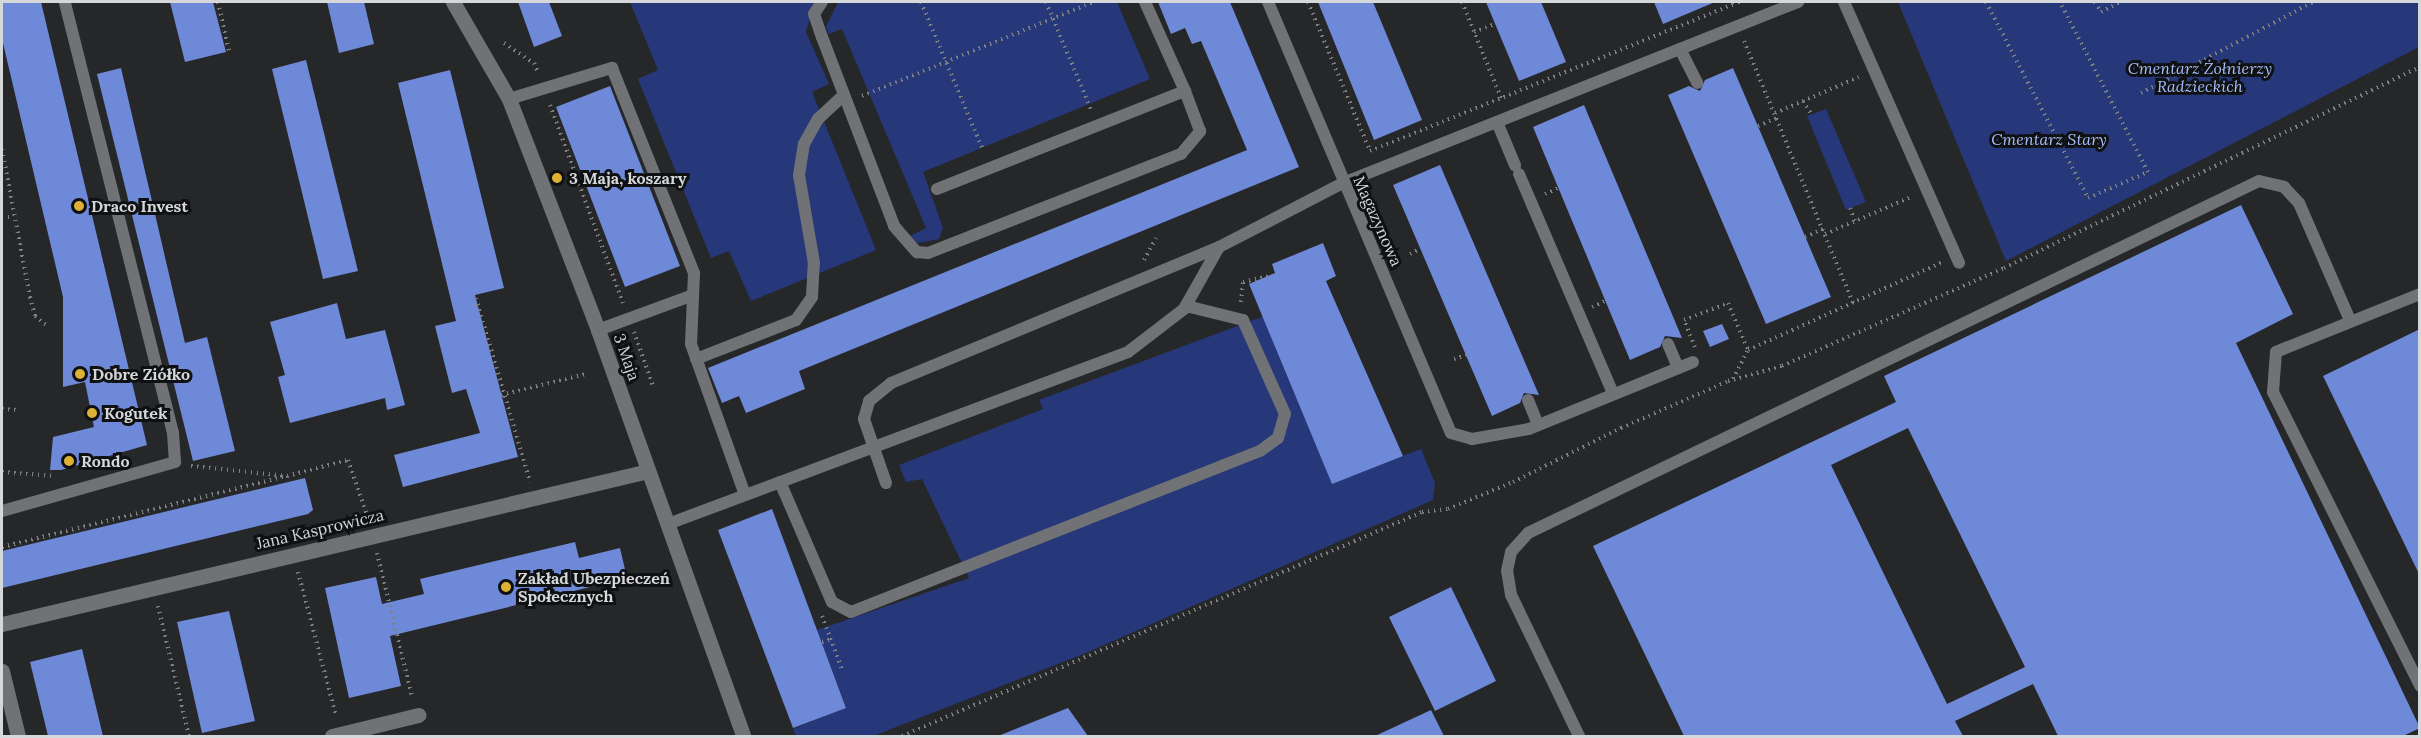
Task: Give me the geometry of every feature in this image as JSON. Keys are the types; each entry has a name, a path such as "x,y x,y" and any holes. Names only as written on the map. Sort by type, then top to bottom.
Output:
{"street":[{"name":"3 Maja","path":"453,2 509,99 598,330 743,736"},
{"name":"Jana Kasprowicza","path":"2,624 648,471"},
{"path":"2,671 18,736"},
{"path":"336,735 418,715"}],"lane":[{"path":"2,511 168,466 175,462 173,433 65,2"},
{"path":"822,2 814,14 894,226 908,246 928,253 1181,154 1200,131 1185,91 1145,2"},
{"name":"Magazynowa","path":"1268,2 1448,428 1472,439 1538,425"},
{"path":"886,483 864,419 869,401 891,383 1219,247 1343,183 1798,2"},
{"path":"1844,2 1876,69 1957,258"},
{"path":"1680,49 1697,83"},
{"path":"509,99 612,68 694,273 696,358 745,495"},
{"path":"937,189 1185,91"},
{"path":"696,358 796,321 812,297 814,263 799,175 804,144 819,119 846,98"},
{"path":"1497,122 1613,393"},
{"path":"1579,736 1511,595 1507,571 1511,552 1528,533 2259,181 2284,187 2299,203 2349,318"},
{"path":"668,524 1128,352 1186,306 1219,247"},
{"path":"2420,294 2349,318 2276,352 2274,392 2420,686"},
{"path":"598,330 693,295"},
{"path":"780,482 835,606 845,612 871,605 1260,451 1278,438 1285,414 1243,320 1186,306"},
{"path":"1668,344 1678,368"},
{"path":"1528,400 1538,425 1678,368 1691,355"}],"path":[{"path":"218,2 229,51"},
{"path":"921,2 982,148"},
{"path":"1046,2 1097,125"},
{"path":"846,98 947,62 1094,2"},
{"path":"1308,2 1370,151 1733,3 1741,2"},
{"path":"1462,2 1502,98"},
{"path":"1986,2 2088,198 2148,172 2060,2"},
{"path":"2095,2 2100,12 2120,2"},
{"path":"2141,93 2313,2"},
{"path":"1474,32 1495,24"},
{"path":"1742,38 1854,305"},
{"path":"504,43 534,63 653,386"},
{"path":"902,736 1422,512 1448,509 1513,482 1733,380 1782,366 2004,268 2420,67"},
{"path":"1758,126 1803,101 1876,69"},
{"path":"1346,92 1354,89"},
{"path":"1803,101 1810,114"},
{"path":"2,149 13,217 35,316 46,325"},
{"path":"1542,196 1558,188"},
{"path":"1805,237 1855,221 1929,190"},
{"path":"1850,208 1855,221"},
{"path":"2,217 13,217"},
{"path":"1410,254 1420,249"},
{"path":"1733,380 1748,350 1957,258"},
{"path":"1243,320 1243,282 1268,276"},
{"path":"476,298 530,482"},
{"path":"1589,308 1605,301"},
{"path":"1691,355 1695,347 1684,320 1728,303 1748,350"},
{"path":"1454,359 1466,355"},
{"path":"503,394 586,374"},
{"path":"2,409 17,410"},
{"path":"2,547 348,460 368,519"},
{"path":"168,466 287,476"},
{"path":"2,472 63,475"},
{"path":"376,549 418,715"},
{"path":"297,569 336,735"},
{"path":"157,603 189,736"},
{"path":"822,642 831,639"}],"green space":[{"path":"630,2 814,2 806,32 829,84 812,92 876,250 751,301 729,251 711,258 638,79 658,70"},
{"path":"838,2 1117,2 1150,79 923,172 943,228 939,239 918,243 910,236 926,228 842,29 829,34 826,27"},
{"path":"1898,2 2419,2 2419,47 2006,261"},
{"path":"1826,109 1866,202 1846,210 1807,116"},
{"path":"1264,316 1332,483 1421,449 1435,483 1433,500 1086,653 873,736 796,736 793,729 846,707 817,630 969,578 922,479 906,482 899,465 1043,409 1039,400"}],"building":[{"path":"2,2 41,2 147,445 61,470 50,470 53,437 94,427 85,382 63,387 63,297 2,39"},
{"path":"170,2 213,2 226,52 185,62"},
{"path":"327,2 364,2 374,44 339,53"},
{"path":"518,2 549,2 562,36 534,47"},
{"path":"1158,2 1230,2 1299,167 799,371 805,389 746,413 739,396 722,403 708,368 1247,150 1201,41 1192,44 1185,28 1171,34"},
{"path":"1318,2 1373,2 1422,120 1374,140"},
{"path":"1486,2 1541,2 1566,62 1519,81"},
{"path":"1654,2 1715,2 1663,24"},
{"path":"306,60 358,271 323,279 272,69"},
{"path":"121,68 185,343 207,337 235,451 193,461 97,74"},
{"path":"1733,68 1831,297 1766,324 1668,95 1689,86 1700,91 1705,80"},
{"path":"450,70 504,288 475,295 518,457 403,487 394,455 480,433 466,389 452,393 435,326 456,321 398,83"},
{"path":"610,86 680,266 625,287 556,107"},
{"path":"1584,105 1682,338 1665,336 1660,347 1630,360 1533,127"},
{"path":"1440,165 1539,395 1524,393 1520,403 1492,416 1393,185"},
{"path":"2241,205 2293,314 2236,343 2420,728 2403,736 2058,736 2033,684 1955,721 1963,736 1684,736 1593,546 1896,402 1884,376","holes":["1908,428 2025,667 1947,704 1831,465"]},
{"path":"1323,243 1336,276 1326,281 1403,456 1332,484 1249,284 1275,273 1272,264"},
{"path":"337,303 346,339 385,330 405,405 387,410 385,398 290,423 278,377 285,375 270,322"},
{"path":"1722,324 1729,339 1710,347 1703,331"},
{"path":"2420,329 2420,576 2323,376"},
{"path":"305,478 313,510 308,514 2,588 2,551"},
{"path":"772,509 846,708 793,728 718,530"},
{"path":"575,542 579,558 620,548 627,578 390,636 401,686 349,698 325,588 376,577 382,604 424,594 420,579"},
{"path":"1451,587 1496,681 1435,711 1389,617"},
{"path":"229,611 255,721 202,733 177,622"},
{"path":"82,649 103,736 48,736 30,662"},
{"path":"1068,708 1088,736 998,736"},
{"path":"1431,710 1444,736 1375,736"}],"place":[{"name":"3 Maja, koszary","path":"557,178"},
{"name":"Draco Invest","path":"79,206"},
{"name":"Dobre Ziółko","path":"80,374"},
{"name":"Kogutek","path":"92,413"},
{"name":"Rondo","path":"69,461"},
{"name":"Zakład Ubezpieczeń Społecznych","path":"506,587"}],"park label":[{"name":"Cmentarz Żołnierzy Radzieckich","path":"2200,77"},
{"name":"Cmentarz Stary","path":"2049,139"}]}
